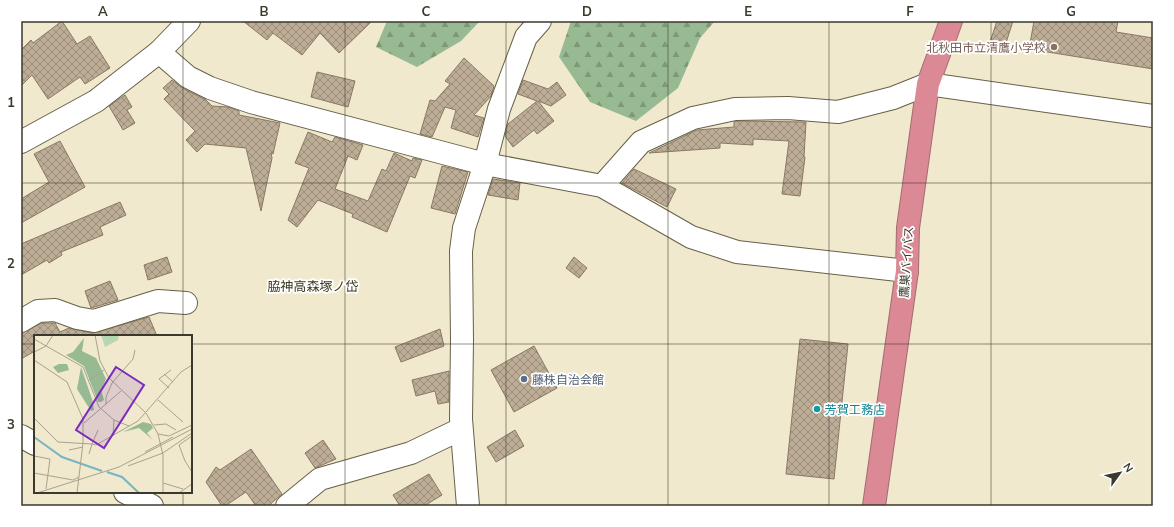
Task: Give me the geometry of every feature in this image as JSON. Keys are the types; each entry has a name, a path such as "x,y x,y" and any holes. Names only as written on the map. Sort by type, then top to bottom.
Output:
{"highway":[{"name":"鷹巣バイパス","path":"874,506 907,271 908,228 928,84 951,21"}],"street":[{"path":"21,142 96,101 159,52 189,21"},
{"path":"468,506 461,429 462,338 460,251 464,228 485,164 499,109 526,37 540,21"},
{"path":"159,52 188,77 210,88 251,102 485,164 602,186 691,237 737,252 907,271"},
{"path":"602,186 641,142 693,118 735,109 788,108 838,112 893,98 928,84 1153,116"},
{"path":"21,321 38,310 54,310 77,318 94,321 158,301 186,303"},
{"path":"287,506 320,479 411,452 461,429"},
{"path":"21,436 34,443"},
{"path":"127,493 152,506"}],"green space":[{"path":"387,21 480,21 461,41 417,67 376,47"},
{"path":"571,21 715,21 700,38 678,88 636,121 590,102 559,57"}],"building":[{"path":"62,21 77,44 90,36 110,68 85,84 80,77 48,99 32,75 21,86 21,50 31,40 33,43"},
{"path":"243,21 372,21 339,53 320,33 302,55 273,33 267,40"},
{"path":"997,21 1013,21 1005,46 990,42"},
{"path":"1034,21 1118,21 1116,32 1153,38 1153,69 1029,49"},
{"path":"464,58 494,86 491,96 474,115 484,118 478,137 451,128 456,110 445,107 432,137 420,134 430,100 435,101 450,84 445,81"},
{"path":"317,72 355,81 348,107 311,97"},
{"path":"172,80 182,88 206,100 212,106 228,107 239,111 239,115 280,123 273,154 271,153 272,158 261,211 246,148 205,144 197,152 186,140 195,131 164,99 169,94 163,88"},
{"path":"523,80 548,89 557,82 566,95 551,106 538,101 554,121 537,134 534,130 513,147 505,136 508,124 537,101 518,94"},
{"path":"125,95 132,107 127,110 135,123 123,130 109,106"},
{"path":"734,122 806,122 805,157 800,196 782,194 789,141 753,139 753,145 720,143 720,148 649,153 697,130 734,127"},
{"path":"308,132 332,142 335,137 363,145 357,160 348,156 335,189 368,201 382,169 386,171 394,153 412,161 413,158 422,160 415,178 410,176 387,232 352,217 353,214 318,200 297,227 288,220 309,168 295,163"},
{"path":"60,141 85,187 21,223 21,199 49,182 34,154"},
{"path":"442,166 468,172 455,214 431,208"},
{"path":"634,169 676,189 667,207 622,183"},
{"path":"493,179 520,183 518,200 488,195"},
{"path":"120,202 126,215 100,227 103,235 61,252 62,255 49,263 47,260 21,275 21,244"},
{"path":"167,257 172,272 148,280 144,265"},
{"path":"574,257 587,268 579,278 566,268"},
{"path":"110,281 118,300 91,308 85,291"},
{"path":"149,317 157,335 34,335 34,352 21,359 21,333 42,323 55,323 60,332 69,328 92,333"},
{"path":"440,329 444,346 401,362 395,347"},
{"name":"芳賀工務店","path":"800,339 848,344 834,479 786,474"},
{"name":"藤株自治会館","path":"534,346 557,388 514,412 491,370"},
{"path":"449,371 449,402 438,404 435,391 416,396 412,380"},
{"path":"515,430 524,446 496,462 487,447"},
{"path":"323,440 336,459 315,468 305,453"},
{"path":"251,449 282,494 268,506 256,506 246,492 225,506 222,506 206,482 216,467 220,470"},
{"path":"429,474 442,495 424,506 400,506 393,495"}],"place":[{"name":"北秋田市立清鷹小学校","path":"1054,47"},
{"name":"藤株自治会館","path":"524,379"},
{"name":"芳賀工務店","path":"817,409"}],"district":[{"name":"脇神高森塚ノ岱","path":"313,286"}]}
